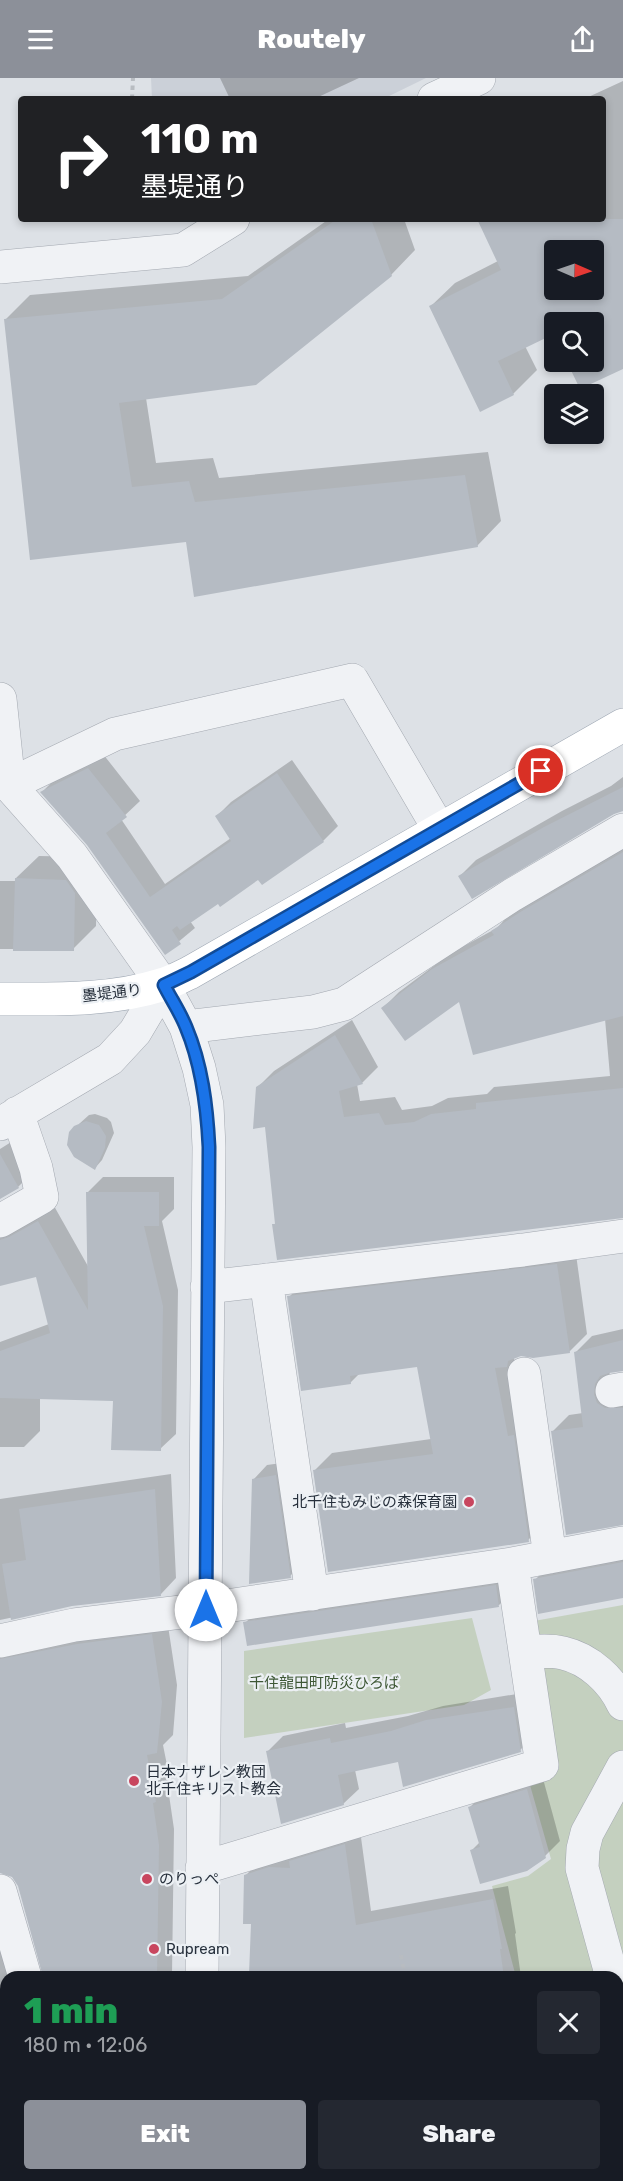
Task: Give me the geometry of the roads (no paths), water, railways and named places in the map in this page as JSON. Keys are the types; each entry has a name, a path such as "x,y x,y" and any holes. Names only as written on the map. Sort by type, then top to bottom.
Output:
{"main road":[{"name":"墨堤通り","path":"0,999 102,996 164,985 191,972 623,725"}],"street":[{"path":"440,96 479,78"},
{"path":"0,267 183,250 228,222"},
{"path":"9,785 115,734 352,680 439,829"},
{"path":"0,699 9,785 72,856 164,985 186,1027 199,1068 207,1106 209,1147 202,1971"},
{"path":"186,1027 313,1012 344,1004 512,895 623,830"},
{"path":"0,1221 42,1197 36,1168 9,1118 110,1059 135,1032 164,985"},
{"path":"207,1287 623,1236"},
{"path":"266,1280 312,1594"},
{"path":"524,1374 550,1557"},
{"path":"0,1641 74,1625 206,1610 512,1564 623,1543"},
{"path":"202,1868 542,1765 512,1564"},
{"path":"525,1652 546,1650 578,1658 608,1680 623,1704"},
{"path":"611,1971 582,1868 587,1833 619,1784"},
{"path":"0,1891 23,1971"}],"place":[{"name":"北千住もみじの森保育園","path":"469,1502"},
{"name":"日本ナザレン教団 北千住キリスト教会","path":"134,1781"},
{"name":"のりっぺ","path":"147,1879"},
{"name":"Rupream","path":"154,1949"}],"park label":[{"name":"千住龍田町防災ひろば","path":"324,1683"}]}
